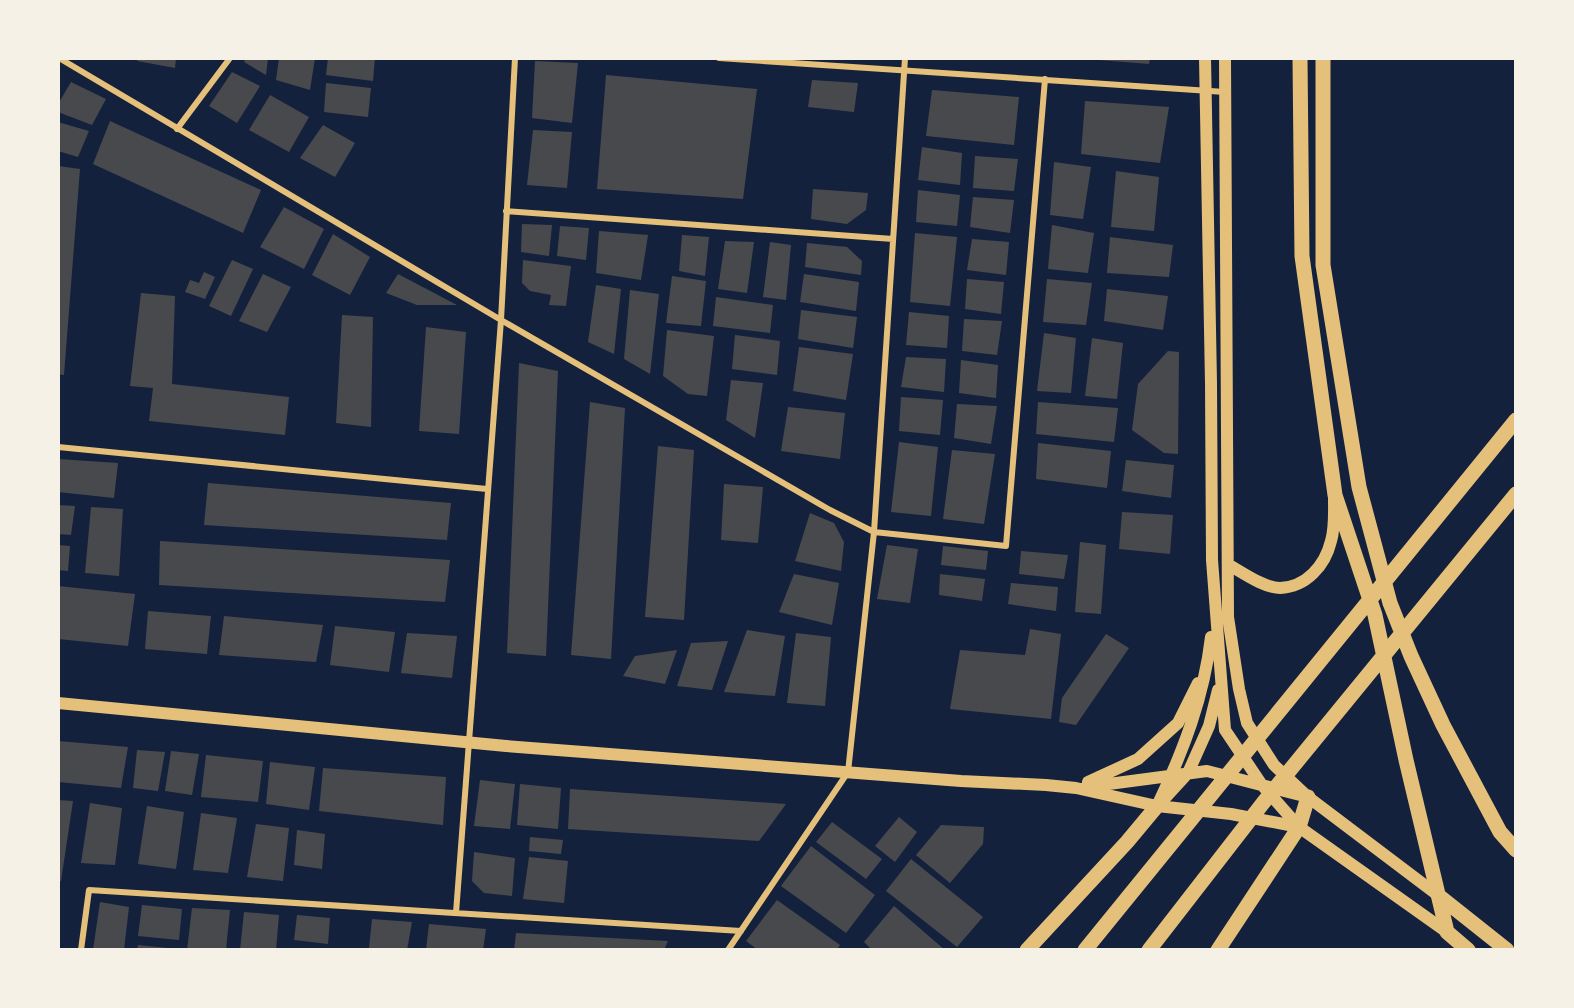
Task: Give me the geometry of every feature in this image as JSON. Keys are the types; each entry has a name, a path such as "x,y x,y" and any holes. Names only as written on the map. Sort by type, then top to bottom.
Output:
{"main road":[{"path":"1205,58 1212,560 1214,612 1225,730 1262,785 1299,827 1447,932 1468,950"},
{"path":"1225,58 1228,617 1239,689 1247,723 1274,765 1308,797 1507,950"},
{"path":"1300,58 1302,256 1335,495 1375,615 1406,760 1447,932"},
{"path":"1323,58 1323,265 1359,487 1390,603 1411,656 1443,725 1495,822 1515,850"},
{"path":"1085,950 1515,420"},
{"path":"1149,950 1263,803 1515,494"},
{"path":"1229,564 1253,579 1278,588 1304,582 1322,563 1332,540 1335,495"},
{"path":"1157,806 1195,716 1208,663 1214,612"},
{"path":"1027,950 1188,773 1209,726 1233,641"},
{"path":"1076,788 1138,759 1178,723 1208,663"},
{"path":"58,703 470,742 1076,788 1157,806 1231,814 1299,827"},
{"path":"1076,788 1207,771 1308,797"},
{"path":"1218,950 1299,827 1308,797"}],"street":[{"path":"59,58 501,320 830,510 874,532 1006,546 1045,79"},
{"path":"177,129 230,58"},
{"path":"456,913 501,320 514,58"},
{"path":"719,58 1225,93"},
{"path":"728,950 848,772 874,532 905,58"},
{"path":"506,211 893,239"},
{"path":"58,447 487,489"},
{"path":"81,950 89,890 741,931"}],"building":[{"path":"138,58 176,58 175,68 137,61"},
{"path":"246,58 268,58 266,75 244,62"},
{"path":"279,58 315,58 310,90 276,80"},
{"path":"328,58 375,58 373,81 326,75"},
{"path":"1099,58 1150,58 1149,64 1099,60"},
{"path":"535,61 578,63 572,123 532,118"},
{"path":"232,72 260,86 237,123 209,106"},
{"path":"606,75 757,89 743,199 597,189"},
{"path":"812,80 858,83 854,112 808,107"},
{"path":"71,82 106,99 92,125 58,112 58,104"},
{"path":"326,83 371,88 368,117 324,112"},
{"path":"932,90 1019,97 1014,145 926,136"},
{"path":"270,95 309,117 289,152 249,130"},
{"path":"1085,101 1169,107 1160,163 1081,154"},
{"path":"110,121 261,190 243,233 93,164"},
{"path":"58,122 89,131 78,157 58,151"},
{"path":"323,125 355,143 335,177 300,158"},
{"path":"533,130 572,132 567,188 527,185"},
{"path":"922,147 962,153 960,185 918,180"},
{"path":"975,156 1018,159 1014,191 973,188"},
{"path":"1054,162 1091,167 1083,219 1050,215"},
{"path":"58,166 80,169 64,375 58,374"},
{"path":"1116,171 1159,177 1154,231 1111,227"},
{"path":"813,189 868,193 866,210 847,224 811,219"},
{"path":"918,190 960,195 957,226 916,222"},
{"path":"973,197 1014,200 1010,233 970,227"},
{"path":"284,207 324,229 304,269 260,247"},
{"path":"522,224 552,225 549,256 521,252"},
{"path":"1052,225 1094,233 1088,273 1048,269"},
{"path":"560,226 589,228 586,260 557,256"},
{"path":"599,231 648,235 641,280 596,273"},
{"path":"915,233 957,237 950,306 910,302"},
{"path":"333,234 370,257 350,295 312,275"},
{"path":"682,235 709,237 705,276 679,271"},
{"path":"1110,237 1173,245 1169,277 1107,273"},
{"path":"972,239 1009,242 1006,275 967,270"},
{"path":"725,241 754,242 747,293 718,289"},
{"path":"770,242 791,245 786,300 763,297"},
{"path":"807,243 847,247 862,261 861,275 805,267"},
{"path":"232,260 253,269 231,316 209,306"},
{"path":"523,260 571,266 566,306 549,305 551,295 530,291 522,283"},
{"path":"204,272 215,277 205,299 185,292 190,280 199,283"},
{"path":"263,274 291,287 267,332 239,321"},
{"path":"398,274 457,305 417,305 386,293"},
{"path":"804,274 859,282 856,311 800,302"},
{"path":"672,276 706,281 701,326 666,323"},
{"path":"967,279 1004,282 1001,314 965,309"},
{"path":"1047,279 1092,283 1086,325 1043,322"},
{"path":"596,285 621,289 614,354 588,342"},
{"path":"1107,289 1168,296 1163,330 1104,321"},
{"path":"630,290 659,294 650,374 624,359"},
{"path":"141,293 175,296 172,384 289,397 285,435 149,421 153,388 130,386"},
{"path":"716,297 773,305 770,333 713,326"},
{"path":"801,310 857,317 853,348 798,339"},
{"path":"909,312 949,316 947,348 906,345"},
{"path":"342,315 373,317 371,427 336,423"},
{"path":"964,319 1002,321 997,355 962,351"},
{"path":"426,327 466,332 459,434 419,431"},
{"path":"667,330 714,336 707,396 688,394 663,376"},
{"path":"1044,333 1076,338 1071,393 1037,391"},
{"path":"735,335 780,341 777,375 732,369"},
{"path":"1092,338 1123,343 1117,399 1085,396"},
{"path":"799,347 853,354 846,400 793,391"},
{"path":"1168,351 1179,352 1178,454 1164,453 1132,430 1138,384"},
{"path":"906,357 946,359 944,392 901,387"},
{"path":"961,360 998,365 996,398 959,393"},
{"path":"519,363 558,371 546,656 507,653"},
{"path":"731,380 763,383 755,438 726,420"},
{"path":"901,397 943,400 940,435 899,431"},
{"path":"590,402 625,408 611,659 571,655"},
{"path":"1038,402 1118,408 1114,442 1036,434"},
{"path":"957,404 997,406 991,444 954,438"},
{"path":"788,407 845,413 840,459 781,451"},
{"path":"899,442 938,447 931,516 891,512"},
{"path":"1038,443 1111,451 1107,488 1036,479"},
{"path":"658,446 694,450 684,620 645,617"},
{"path":"952,450 995,454 984,524 943,519"},
{"path":"58,459 118,463 114,498 58,492"},
{"path":"1126,460 1174,465 1171,498 1122,491"},
{"path":"208,483 451,503 447,540 204,525"},
{"path":"724,484 763,487 758,543 721,540"},
{"path":"58,505 75,506 71,535 58,534"},
{"path":"91,507 123,509 119,576 85,573"},
{"path":"1122,512 1173,515 1170,554 1119,549"},
{"path":"810,513 834,523 844,542 841,571 795,561"},
{"path":"160,541 450,560 445,602 159,585"},
{"path":"1080,542 1106,545 1101,614 1075,612"},
{"path":"58,545 70,546 68,571 58,570"},
{"path":"887,545 918,549 910,603 877,599"},
{"path":"943,546 988,551 986,570 941,565"},
{"path":"1021,551 1068,555 1064,579 1019,574"},
{"path":"794,574 839,583 832,625 779,612"},
{"path":"940,574 985,579 982,601 939,595"},
{"path":"1011,583 1058,587 1056,611 1008,604"},
{"path":"58,586 135,594 128,646 58,639"},
{"path":"148,611 211,616 207,654 145,649"},
{"path":"224,616 323,625 316,662 219,655"},
{"path":"335,626 395,632 389,672 330,665"},
{"path":"1030,629 1061,634 1051,719 950,709 960,650 1025,655"},
{"path":"747,630 785,636 775,696 724,692"},
{"path":"407,633 457,636 452,678 401,673"},
{"path":"796,633 831,637 825,706 787,703"},
{"path":"1106,634 1129,648 1076,725 1059,722 1062,698"},
{"path":"728,641 712,690 677,686 691,643"},
{"path":"677,650 665,684 623,676 635,656"},
{"path":"58,741 128,747 121,788 58,782"},
{"path":"137,750 165,752 158,791 133,788"},
{"path":"171,751 199,754 192,795 165,791"},
{"path":"206,755 263,761 258,802 201,797"},
{"path":"270,762 315,767 309,810 266,804"},
{"path":"323,768 446,777 443,825 319,811"},
{"path":"480,780 515,784 510,829 474,826"},
{"path":"520,784 561,788 558,829 517,825"},
{"path":"570,789 786,804 759,841 568,829"},
{"path":"58,800 73,801 61,881 58,881"},
{"path":"90,803 122,808 115,865 81,863"},
{"path":"147,806 184,812 176,869 138,864"},
{"path":"201,813 237,818 228,873 193,870"},
{"path":"899,817 917,832 895,862 875,846"},
{"path":"832,822 882,859 866,879 816,842"},
{"path":"256,824 289,828 283,881 247,877"},
{"path":"941,825 984,827 983,844 950,883 916,855"},
{"path":"297,830 325,834 322,869 294,865"},
{"path":"530,837 563,840 561,854 529,851"},
{"path":"811,846 875,895 846,933 781,886"},
{"path":"474,852 515,858 512,896 484,893 472,881"},
{"path":"529,857 568,861 564,903 523,899"},
{"path":"911,859 983,917 957,947 886,891"},
{"path":"777,900 840,945 837,950 758,950 746,941"},
{"path":"100,902 129,907 124,950 93,950"},
{"path":"142,905 182,909 179,940 138,936"},
{"path":"894,906 945,950 872,950 864,942"},
{"path":"192,908 230,910 226,950 187,950"},
{"path":"244,912 279,915 276,950 240,950"},
{"path":"297,915 330,918 328,944 294,940"},
{"path":"372,919 412,922 407,950 369,948"},
{"path":"429,924 486,929 483,950 426,950"},
{"path":"516,933 668,941 664,950 514,950"},
{"path":"138,945 168,948 168,950 137,950"}]}
